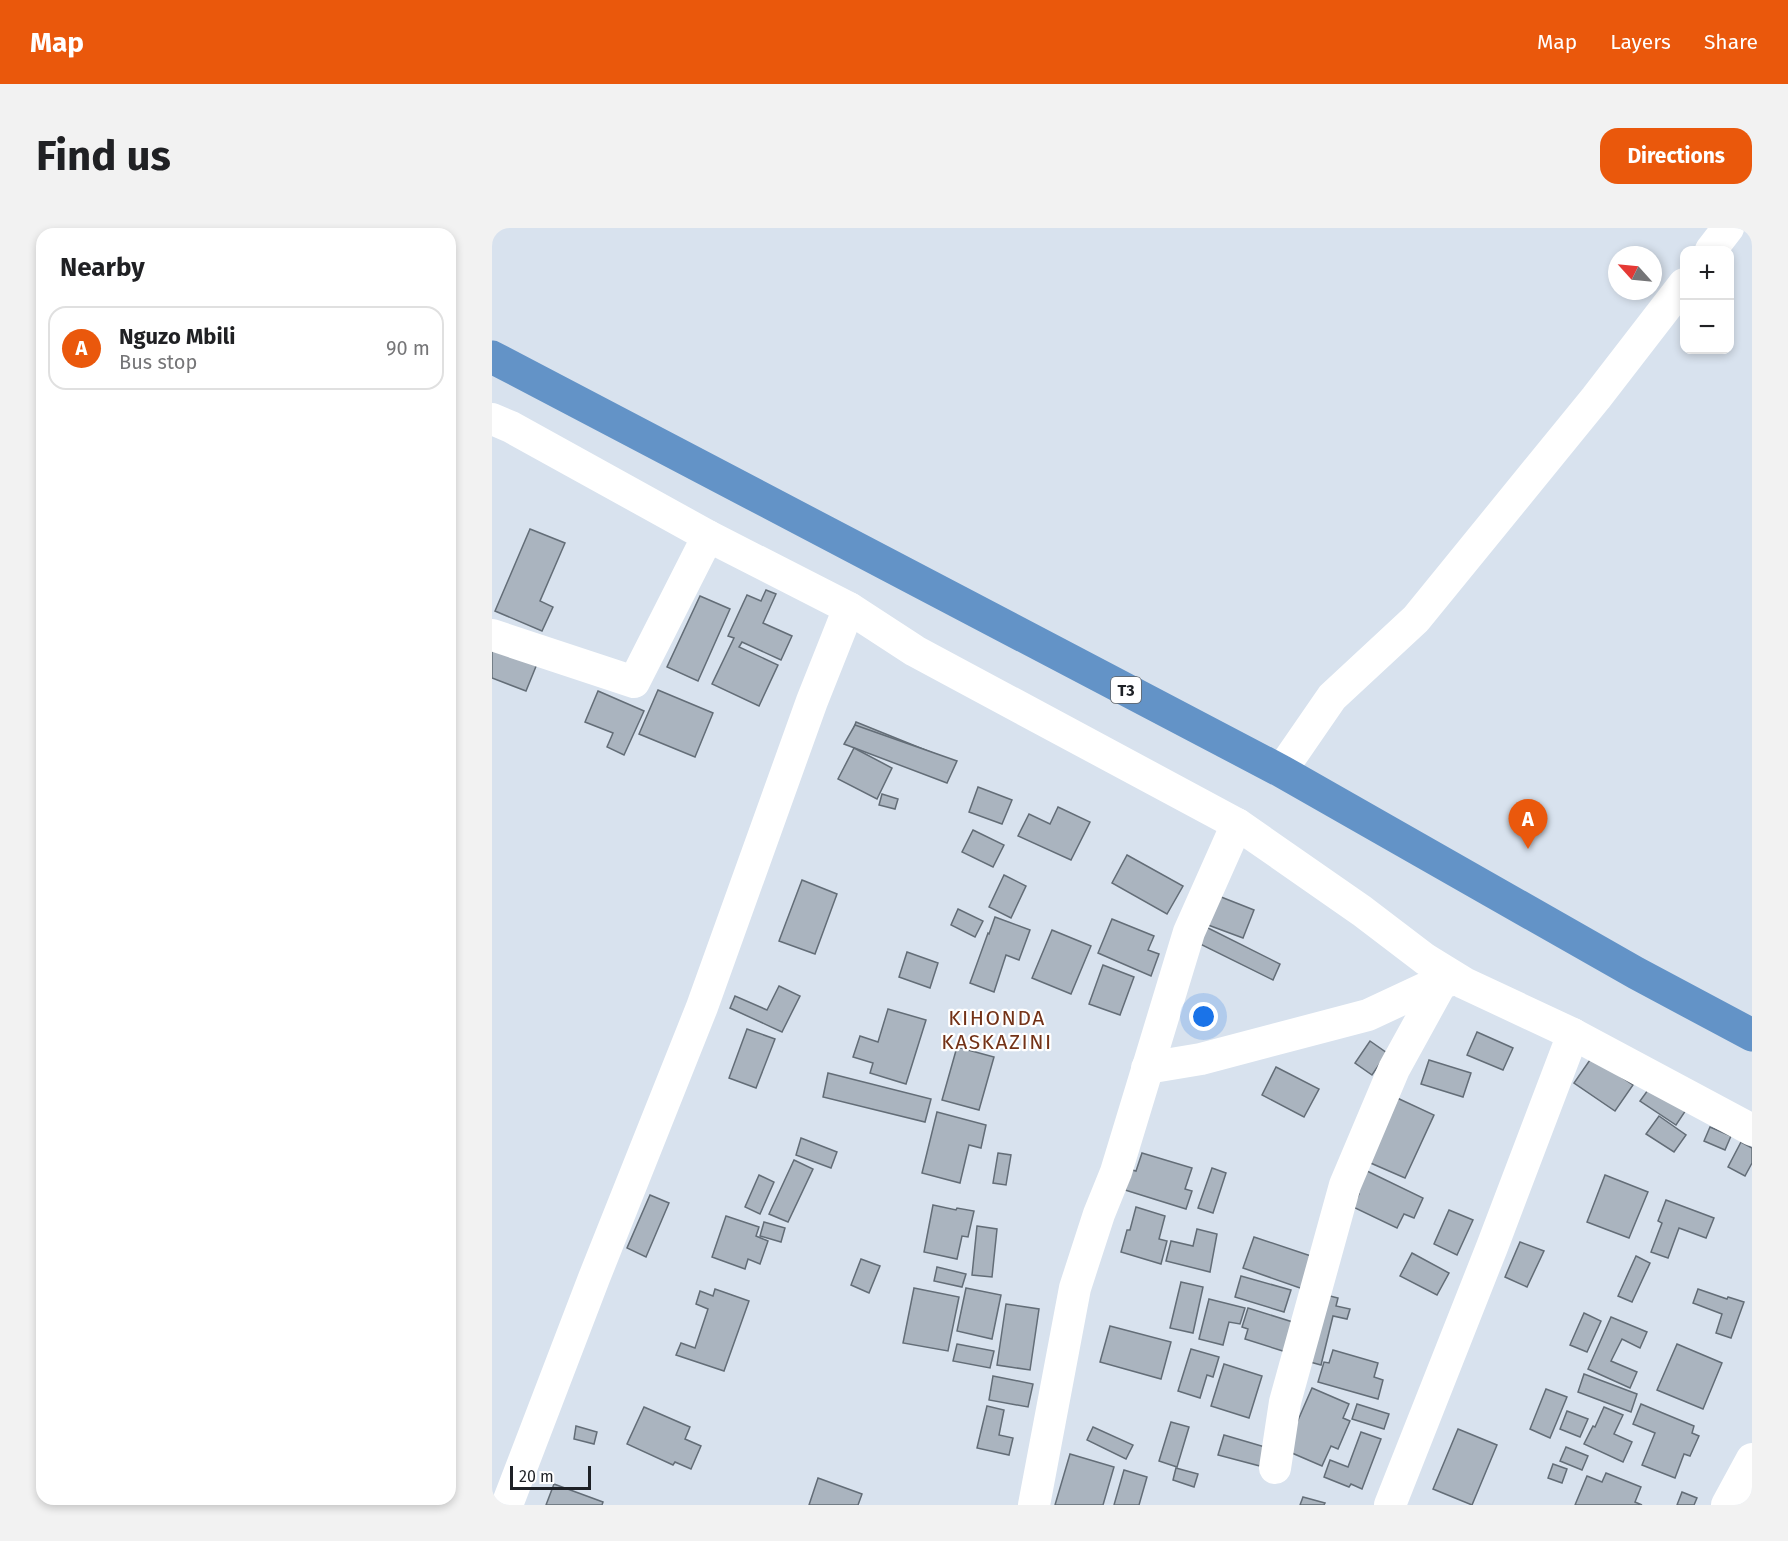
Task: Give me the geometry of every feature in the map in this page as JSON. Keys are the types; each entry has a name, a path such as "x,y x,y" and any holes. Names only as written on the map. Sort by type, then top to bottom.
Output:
{"highway":[{"name":"T3","path":"492,357 1281,771 1636,973 1752,1035"}],"street":[{"path":"1714,246 1728,228"},
{"path":"1281,771 1332,697 1416,620 1680,289"},
{"path":"492,419 511,427 708,536 849,608 915,651 1237,824 1362,911 1454,981 1573,1034 1752,1130"},
{"path":"492,635 634,682 708,536"},
{"path":"507,1505 702,1007 812,701 849,608"},
{"path":"1034,1505 1076,1288 1099,1214 1116,1172 1189,932 1237,824"},
{"path":"1147,1068 1201,1059 1368,1015 1454,981"},
{"path":"1275,1468 1285,1402 1345,1185 1394,1069 1454,981"},
{"path":"1390,1505 1573,1034"},
{"path":"1727,1505 1752,1459"}],"building":[{"path":"530,529 565,543 540,601 553,607 542,631 495,611"},
{"path":"766,590 776,594 763,623 792,636 781,660 742,642 739,647 778,665 759,706 712,684 734,638 728,636 747,595 761,601"},
{"path":"700,596 730,609 698,681 667,667"},
{"path":"492,636 541,654 526,691 492,678"},
{"path":"658,690 713,713 695,757 639,734"},
{"path":"598,691 644,711 624,755 607,747 613,733 585,722"},
{"path":"856,722 950,760 942,780 848,743"},
{"path":"855,725 957,761 947,783 844,744"},
{"path":"854,748 892,768 877,799 838,779"},
{"path":"978,787 1012,800 1002,824 969,812"},
{"path":"882,794 898,799 895,809 879,805"},
{"path":"1058,807 1090,822 1071,860 1018,836 1029,814 1050,824"},
{"path":"973,830 1004,845 993,867 962,852"},
{"path":"1127,855 1183,886 1167,914 1112,883"},
{"path":"1004,875 1026,886 1011,918 989,907"},
{"path":"802,880 837,894 815,954 779,941"},
{"path":"1211,893 1254,910 1243,938 1200,922"},
{"path":"958,909 983,921 975,937 951,925"},
{"path":"995,917 1030,930 1019,960 1006,955 994,992 970,983"},
{"path":"1112,919 1154,936 1148,950 1159,954 1151,976 1098,953"},
{"path":"1202,925 1280,964 1273,980 1194,941"},
{"path":"1052,930 1091,946 1071,994 1032,978"},
{"path":"907,952 938,963 930,988 899,977"},
{"path":"1103,965 1134,977 1120,1015 1089,1004"},
{"path":"779,986 800,996 782,1032 730,1008 735,996 767,1010"},
{"path":"888,1009 926,1020 906,1084 870,1073 873,1063 853,1057 860,1036 878,1042"},
{"path":"747,1029 775,1039 756,1088 729,1078"},
{"path":"1477,1032 1513,1048 1503,1070 1467,1055"},
{"path":"1370,1041 1387,1053 1372,1075 1355,1063"},
{"path":"957,1047 994,1057 979,1110 942,1100"},
{"path":"1592,1057 1633,1085 1615,1111 1574,1083"},
{"path":"1429,1060 1471,1073 1463,1097 1421,1084"},
{"path":"1276,1067 1319,1089 1304,1117 1262,1095"},
{"path":"828,1073 931,1099 925,1122 823,1097"},
{"path":"1653,1083 1688,1107 1676,1125 1640,1101"},
{"path":"1395,1097 1434,1115 1405,1178 1366,1161"},
{"path":"937,1112 986,1125 981,1148 969,1145 960,1183 922,1173"},
{"path":"1659,1116 1686,1135 1674,1152 1646,1134"},
{"path":"1710,1127 1731,1136 1725,1150 1704,1141"},
{"path":"801,1138 837,1152 831,1168 796,1155"},
{"path":"1741,1142 1752,1148 1752,1163 1745,1176 1728,1167"},
{"path":"998,1153 1011,1155 1006,1185 993,1183"},
{"path":"1142,1153 1192,1168 1185,1189 1192,1191 1186,1209 1125,1190 1132,1170 1136,1171"},
{"path":"794,1160 813,1169 788,1222 769,1214"},
{"path":"1212,1168 1226,1173 1213,1213 1198,1208"},
{"path":"1367,1171 1423,1198 1414,1218 1404,1214 1397,1228 1353,1207 1359,1194 1356,1193"},
{"path":"759,1175 774,1182 760,1214 745,1207"},
{"path":"1605,1175 1648,1192 1629,1238 1587,1222"},
{"path":"650,1195 669,1203 646,1257 627,1248"},
{"path":"1666,1200 1714,1218 1706,1238 1679,1228 1668,1258 1651,1252 1662,1223 1658,1221"},
{"path":"933,1205 974,1211 968,1237 962,1236 957,1259 924,1252"},
{"path":"1136,1207 1165,1216 1159,1239 1167,1241 1161,1264 1121,1252"},
{"path":"1449,1210 1473,1220 1457,1255 1434,1244"},
{"path":"726,1216 759,1227 756,1236 768,1241 760,1264 748,1259 745,1269 712,1257"},
{"path":"764,1222 785,1228 781,1242 760,1236"},
{"path":"977,1226 997,1229 992,1277 972,1275"},
{"path":"1197,1229 1217,1234 1210,1272 1166,1261 1171,1241 1193,1246"},
{"path":"1254,1237 1314,1257 1303,1289 1243,1268"},
{"path":"1520,1242 1544,1251 1527,1287 1505,1277"},
{"path":"1412,1253 1449,1273 1437,1295 1400,1276"},
{"path":"1636,1256 1650,1263 1632,1302 1618,1296"},
{"path":"861,1259 880,1266 869,1293 851,1285"},
{"path":"937,1267 966,1274 962,1287 934,1281"},
{"path":"1241,1276 1291,1290 1284,1312 1235,1297"},
{"path":"1181,1282 1203,1287 1193,1333 1170,1328"},
{"path":"914,1288 959,1297 948,1351 903,1343"},
{"path":"966,1288 1001,1295 992,1339 957,1331"},
{"path":"715,1289 749,1301 724,1371 676,1355 681,1343 695,1348 708,1309 696,1304 700,1291 713,1296"},
{"path":"1698,1289 1744,1302 1731,1338 1716,1333 1722,1314 1693,1303"},
{"path":"1326,1295 1338,1298 1336,1306 1350,1309 1347,1319 1333,1316 1321,1365 1310,1362"},
{"path":"1209,1299 1245,1308 1240,1324 1229,1322 1223,1345 1199,1339"},
{"path":"1006,1304 1039,1309 1030,1370 997,1365"},
{"path":"1248,1308 1296,1323 1286,1352 1245,1339 1248,1329 1242,1327"},
{"path":"1584,1313 1601,1321 1587,1352 1570,1345"},
{"path":"1611,1317 1647,1332 1640,1348 1622,1339 1611,1361 1637,1372 1630,1388 1588,1369"},
{"path":"1110,1326 1171,1342 1161,1379 1100,1362"},
{"path":"957,1344 994,1351 990,1368 953,1361"},
{"path":"1677,1344 1722,1363 1703,1409 1657,1390"},
{"path":"1191,1349 1219,1357 1213,1377 1207,1375 1200,1398 1178,1391"},
{"path":"1333,1350 1378,1363 1374,1377 1383,1380 1378,1399 1318,1382 1324,1362 1329,1363"},
{"path":"1224,1364 1262,1376 1249,1418 1211,1406"},
{"path":"1584,1374 1637,1394 1631,1412 1578,1392"},
{"path":"993,1376 1033,1384 1028,1407 989,1400"},
{"path":"1312,1388 1349,1404 1343,1418 1350,1421 1338,1449 1331,1446 1322,1466 1285,1450"},
{"path":"1546,1389 1567,1397 1550,1438 1530,1429"},
{"path":"1357,1404 1389,1414 1384,1429 1352,1419"},
{"path":"1641,1404 1694,1426 1692,1433 1699,1436 1690,1456 1684,1454 1675,1478 1642,1465 1655,1433 1633,1424"},
{"path":"987,1406 1004,1410 999,1435 1013,1438 1009,1455 977,1448"},
{"path":"644,1407 690,1427 685,1439 701,1446 691,1469 675,1462 673,1465 627,1444"},
{"path":"1604,1407 1623,1415 1614,1434 1632,1442 1623,1462 1584,1444"},
{"path":"1567,1411 1588,1419 1580,1437 1560,1429"},
{"path":"1171,1422 1189,1427 1177,1467 1159,1461"},
{"path":"576,1426 597,1432 594,1444 574,1439"},
{"path":"1093,1427 1133,1445 1126,1459 1087,1440"},
{"path":"1458,1429 1497,1445 1472,1505 1433,1489"},
{"path":"1361,1432 1381,1439 1362,1489 1351,1484 1349,1487 1324,1477 1330,1460 1348,1467"},
{"path":"1224,1435 1265,1447 1260,1466 1218,1455"},
{"path":"1566,1447 1588,1456 1582,1470 1560,1461"},
{"path":"1070,1454 1114,1467 1103,1505 1055,1505"},
{"path":"1553,1464 1567,1469 1562,1483 1548,1478"},
{"path":"1176,1468 1198,1474 1194,1487 1173,1480"},
{"path":"1124,1470 1147,1477 1139,1505 1114,1505"},
{"path":"1606,1473 1641,1487 1635,1502 1642,1505 1575,1505 1587,1476 1602,1482"},
{"path":"818,1478 862,1494 858,1505 809,1505"},
{"path":"554,1484 603,1502 602,1505 546,1505"},
{"path":"1682,1492 1697,1498 1694,1505 1677,1505"},
{"path":"1303,1497 1325,1503 1324,1505 1300,1505"}],"place":[{"name":"Nguzo Mbili","path":"1528,849"}],"district":[{"name":"KIHONDA KASKAZINI","path":"997,1030"}]}
